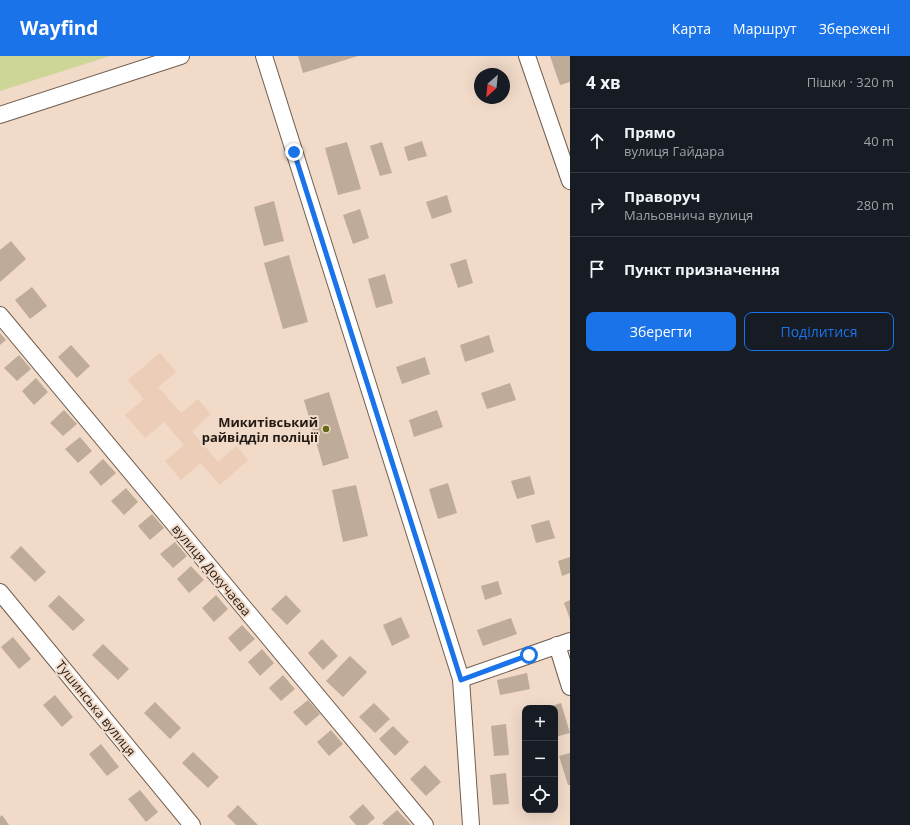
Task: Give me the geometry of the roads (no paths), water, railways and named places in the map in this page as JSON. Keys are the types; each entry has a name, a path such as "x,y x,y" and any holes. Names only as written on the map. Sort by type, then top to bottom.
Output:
{"street":[{"path":"0,115 182,56"},
{"path":"264,56 461,680 471,825"},
{"path":"527,56 570,181"},
{"name":"вулиця Докучаєва","path":"0,315 425,825"},
{"name":"Тушинська вулиця","path":"0,592 192,825"},
{"path":"461,680 563,643 570,687"}],"place":[{"name":"Микитівський райвідділ поліції","path":"326,429"}]}
